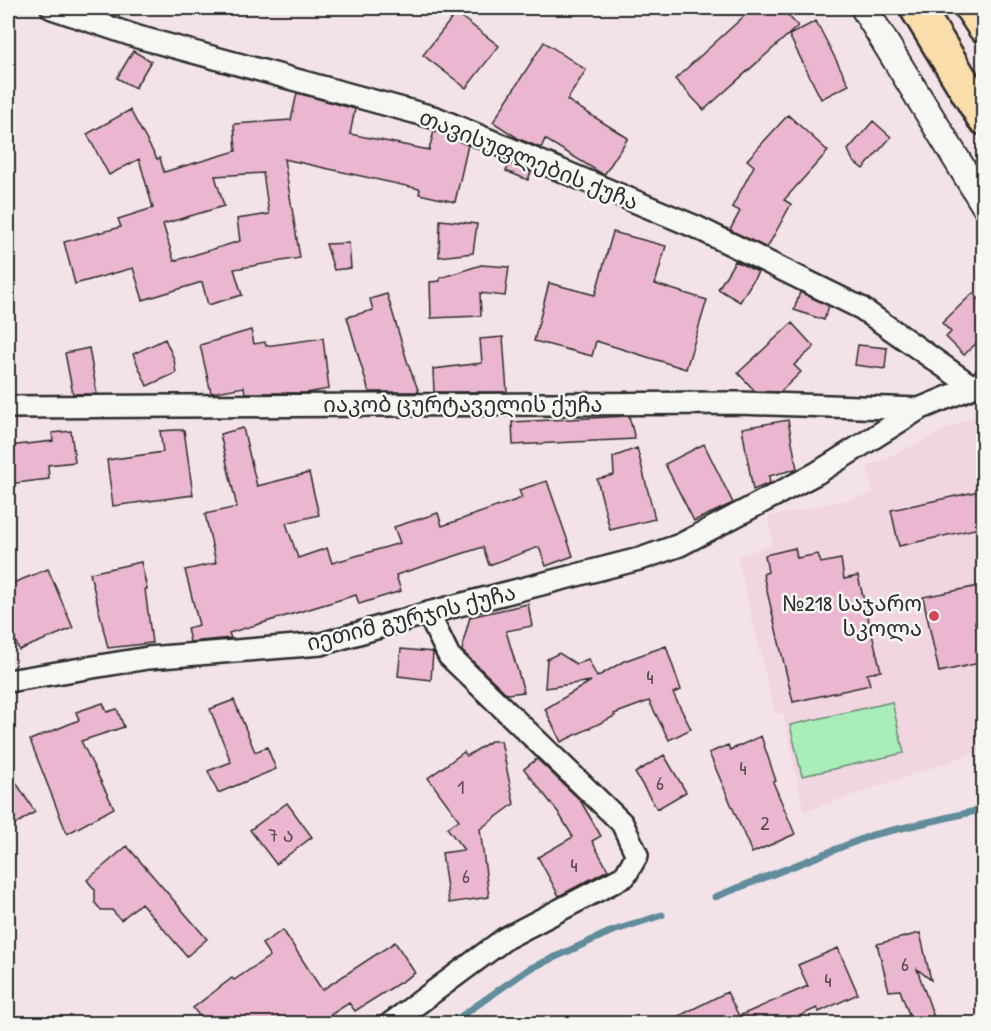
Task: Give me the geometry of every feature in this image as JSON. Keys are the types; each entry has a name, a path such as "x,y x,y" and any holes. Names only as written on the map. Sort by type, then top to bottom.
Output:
{"highway":[{"path":"917,8 984,118"},
{"path":"972,8 984,26"}],"street":[{"name":"თავისუფლების ქუჩა","path":"52,8 138,37 436,118 696,227 861,308 978,384"},
{"path":"864,8 984,204"},
{"name":"იეთიმ გურჯის ქუჩა","path":"8,681 148,658 321,644 428,613 643,558 680,545 817,473 919,409 978,384"},
{"name":"იაკობ ცურტაველის ქუჩა","path":"8,407 737,403 919,409"},
{"path":"390,1023 506,938 625,876 637,855 622,823 449,656 428,613"}],"shaded area":[{"name":"№218 საჯარო სკოლა","path":"983,412 983,750 804,812 783,713 775,714 737,556 773,545 768,517 873,494 867,467"}],"green space":[{"path":"892,702 904,753 802,776 790,725"}],"building":[{"path":"753,8 781,8 798,26 704,110 675,79"},
{"path":"456,13 499,46 466,88 423,55"},
{"path":"816,21 849,85 821,99 789,35"},
{"path":"544,42 586,70 567,100 628,138 604,175 545,139 541,148 519,139 493,122"},
{"path":"133,51 151,61 135,88 117,78"},
{"path":"297,93 355,109 350,134 429,150 434,131 468,145 455,202 419,194 420,189 284,159 300,258 234,269 242,295 208,305 202,282 143,300 133,268 75,284 64,242 121,227 118,219 153,208 139,159 109,175 87,134 130,110 157,159 160,158 164,172 236,151 234,124 291,120","holes":["263,173 269,214 237,219 240,241 174,261 163,224 224,206 215,176"]},
{"path":"788,115 828,151 784,200 791,204 767,248 730,230 740,211 732,207 754,166 747,160"},
{"path":"873,121 891,137 863,169 853,161 848,150"},
{"path":"510,163 531,172 528,180 506,171"},
{"path":"440,220 477,224 473,253 439,257"},
{"path":"613,232 666,246 655,284 707,300 686,369 596,341 592,356 534,341 549,283 595,295"},
{"path":"349,243 351,268 334,270 326,244"},
{"path":"735,261 758,272 740,302 718,289"},
{"path":"481,265 509,267 505,296 480,293 481,316 431,318 430,282 440,281 440,278"},
{"path":"800,292 829,306 824,320 794,310"},
{"path":"973,293 984,304 984,336 964,355 946,337 951,332 942,323"},
{"path":"387,294 419,392 369,392 347,317 373,310 370,299"},
{"path":"792,323 814,347 794,365 801,372 780,392 755,391 738,373"},
{"path":"251,330 254,344 265,342 266,346 323,338 329,389 306,393 245,393 244,387 211,393 200,345"},
{"path":"503,337 507,392 434,392 433,369 482,363 480,339"},
{"path":"165,339 174,359 176,373 147,386 133,354"},
{"path":"858,345 887,348 885,369 855,365"},
{"path":"89,348 97,394 73,394 65,353"},
{"path":"629,416 635,439 513,445 512,422"},
{"path":"788,420 797,469 769,476 770,483 753,490 742,428"},
{"path":"243,428 257,486 309,473 319,515 286,523 298,558 327,548 332,563 400,543 394,527 438,513 442,526 522,498 519,490 547,481 573,556 546,566 539,547 489,565 483,547 396,575 401,591 359,604 356,595 229,633 231,638 190,642 187,628 199,625 185,570 216,563 205,514 237,507 220,434"},
{"path":"184,430 193,495 113,506 107,460 163,452 160,431"},
{"path":"71,431 75,462 48,465 49,479 8,484 8,446 53,441 52,433"},
{"path":"704,444 733,503 694,521 665,464"},
{"path":"637,448 655,519 610,530 597,479 614,475 613,457"},
{"path":"984,490 984,527 899,546 891,510"},
{"path":"795,548 797,558 818,554 821,563 841,559 844,579 858,576 881,671 867,674 870,685 793,702 763,574 768,572 765,555"},
{"path":"141,562 147,589 145,589 152,643 108,648 90,573"},
{"path":"48,569 73,628 19,650 8,622 8,585"},
{"path":"984,585 984,620 975,622 984,662 939,672 923,597"},
{"path":"528,604 532,626 506,631 524,692 507,694 462,651 464,639 470,617"},
{"path":"666,646 681,690 673,693 691,729 669,740 649,701 614,714 615,716 561,742 545,709 591,681 545,688 547,659 559,653 576,664 588,659 597,677 624,661"},
{"path":"401,649 433,652 431,680 398,676"},
{"path":"234,700 255,752 267,747 276,769 218,793 208,771 231,762 210,709"},
{"path":"103,703 107,712 117,709 124,727 81,741 114,808 67,834 30,740 79,720 76,712"},
{"path":"761,736 776,781 773,782 795,834 752,853 709,753 728,745 730,750"},
{"path":"491,741 501,741 514,804 480,829 489,897 449,903 442,853 464,850 447,828 459,820 428,778 464,752 467,756"},
{"path":"664,755 686,792 657,809 635,773"},
{"path":"537,759 580,800 601,836 592,841 608,870 559,896 538,857 573,837 558,812 524,769"},
{"path":"8,770 35,812 8,829"},
{"path":"287,803 312,837 276,864 250,830"},
{"path":"127,846 207,939 187,956 141,903 121,920 112,910 101,910 95,903 95,890 87,880"},
{"path":"283,930 322,990 395,942 415,973 355,1011 349,1003 318,1023 205,1023 193,1008 232,978 234,980 270,956 262,944"},
{"path":"920,933 931,980 917,969 936,1023 912,1023 900,990 889,991 877,944"},
{"path":"838,948 858,994 819,1012 817,1008 784,1023 665,1023 727,992 739,1016 808,986 798,965"}],"waterway":[{"path":"715,897 872,835 984,809"},
{"path":"450,1024 529,969 610,932 662,915"}],"place":[{"name":"№218 საჯარო სკოლა","path":"934,616"}]}
